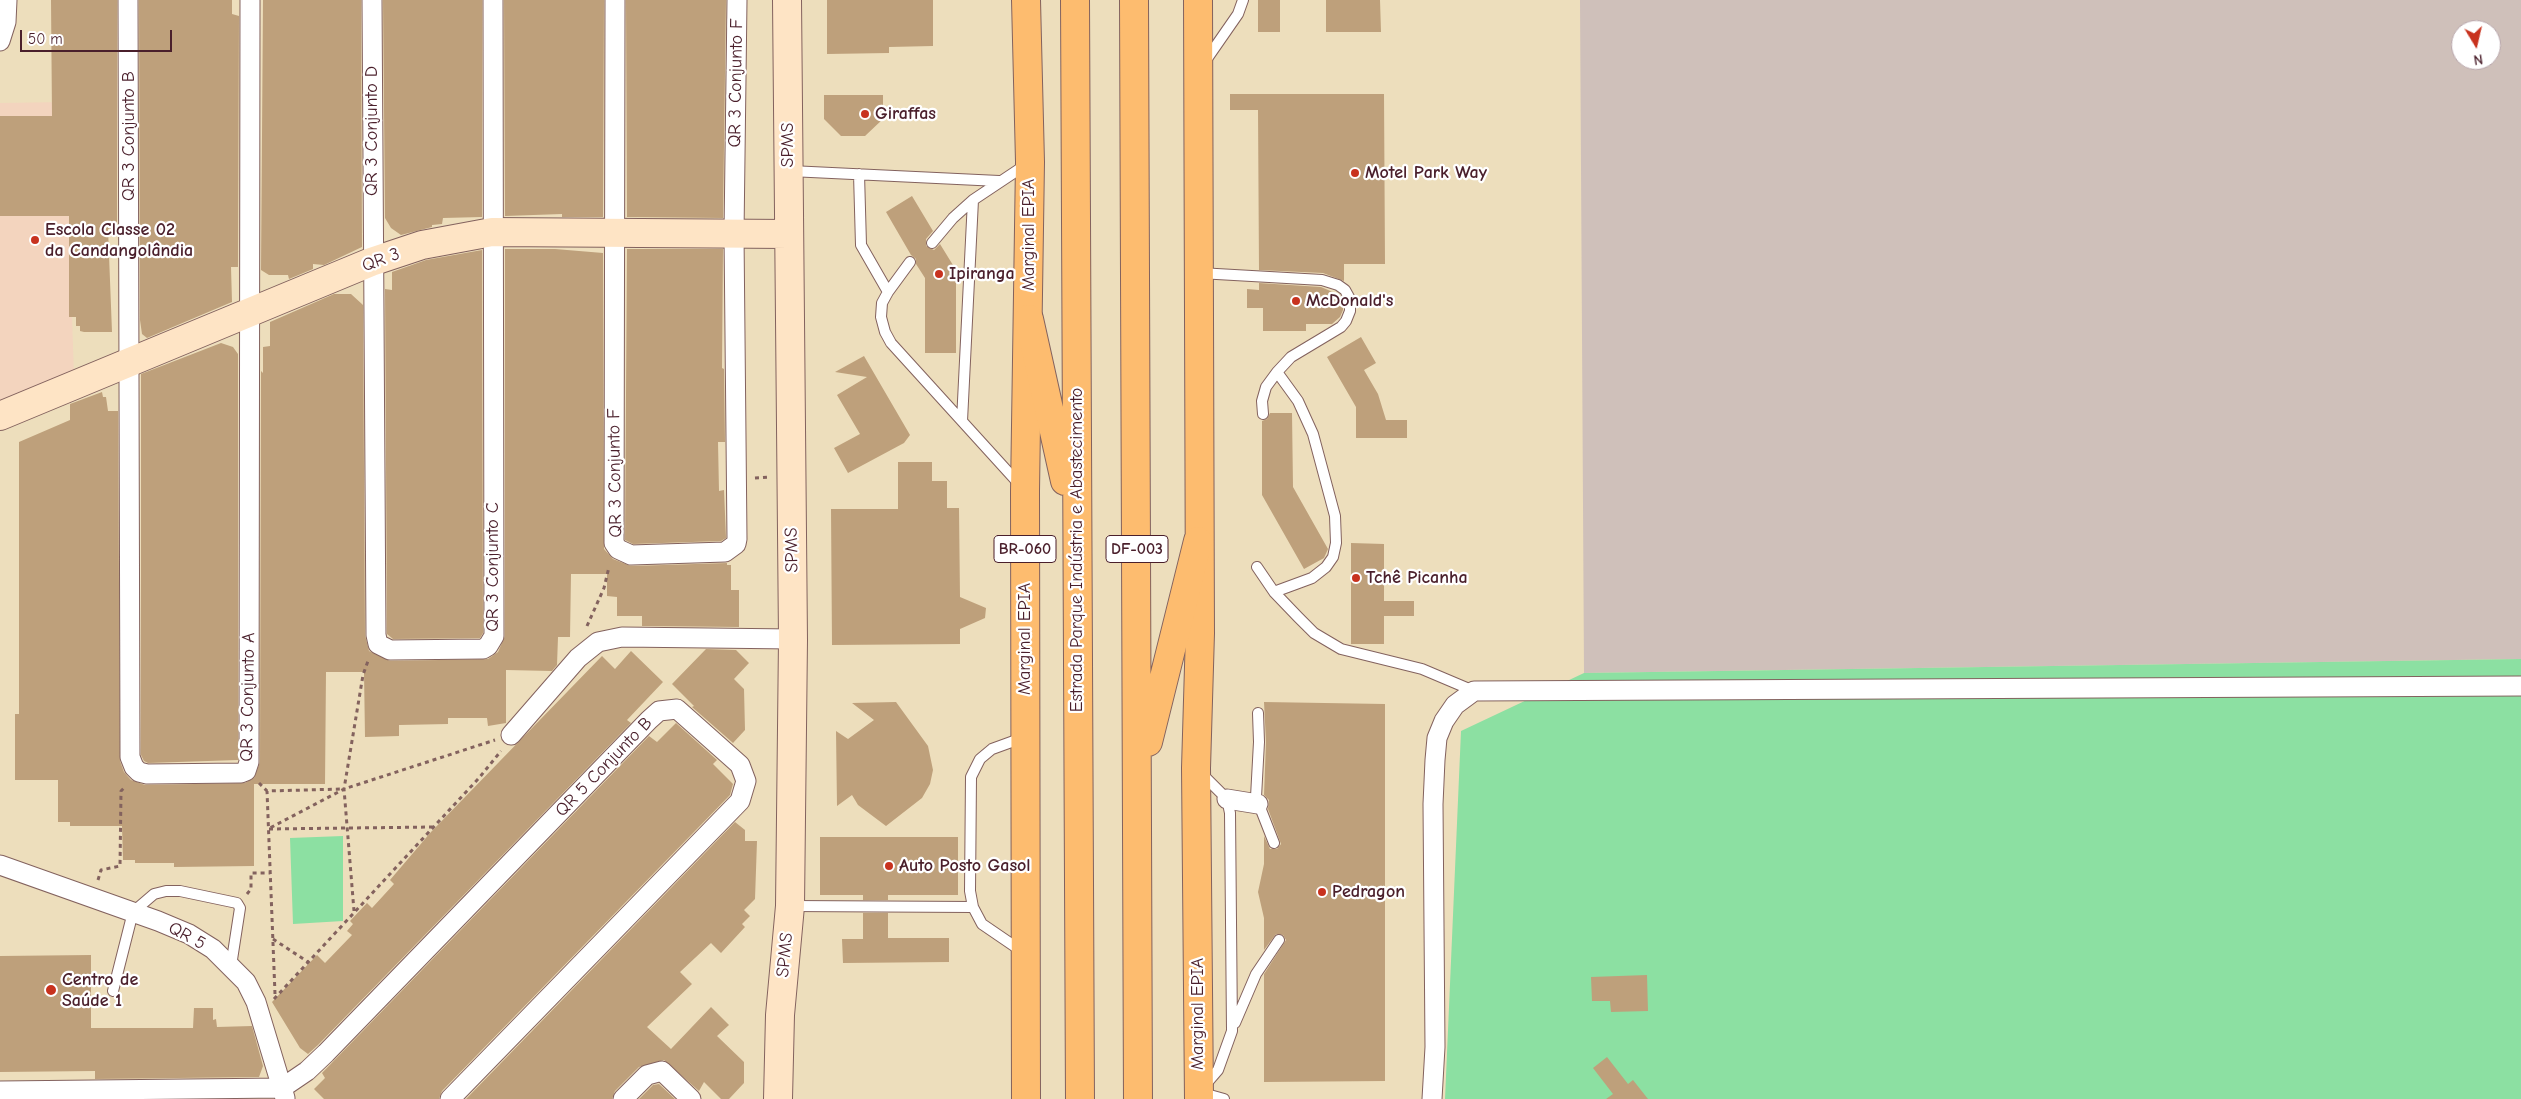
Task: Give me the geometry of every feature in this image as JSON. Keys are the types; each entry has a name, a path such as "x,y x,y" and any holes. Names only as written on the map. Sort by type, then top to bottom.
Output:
{"main road":[{"name":"Marginal EPIA","path":"1026,0 1030,162 1025,491 1026,1099"},
{"name":"Estrada Parque Indústria e Abastecimento","path":"1075,0 1080,1099"},
{"name":"DF-003","path":"1134,0 1138,1099"},
{"name":"Marginal EPIA","path":"1198,0 1198,541 1200,633 1196,768 1207,1097"},
{"path":"1029,319 1076,530"},
{"path":"1138,782 1198,541"}],"street":[{"path":"0,41 6,22 7,0"},
{"name":"QR 3 Conjunto B","path":"128,0 129,362"},
{"path":"250,0 251,313"},
{"name":"QR 3 Conjunto D","path":"372,0 372,262"},
{"path":"492,232 493,0"},
{"name":"QR 3 Conjunto F","path":"614,0 614,543 618,549 631,554 725,552 732,548 737,539 734,234 736,0"},
{"name":"SPMS","path":"778,1099 780,1015 790,906 793,639 787,0"},
{"name":"QR 3","path":"0,416 372,262 422,245 492,232 789,234"},
{"name":"QR 3 Conjunto C","path":"378,644 390,650 483,649 488,646 494,636 492,232"},
{"path":"372,262 376,635 378,644"},
{"name":"QR 3 Conjunto A","path":"139,772 147,774 240,773 248,767 251,313"},
{"path":"129,362 130,757 139,772"},
{"path":"507,736 578,658 598,642 622,637 793,639"},
{"path":"1432,1099 1435,1047 1433,804 1437,738 1444,722 1455,705 1474,692 2521,686"},
{"name":"QR 5 Conjunto B","path":"284,1094 649,720 659,711 677,709 740,764 746,782 740,801 450,1099"},
{"path":"1227,799 1258,804"},
{"name":"QR 5","path":"0,865 189,934 213,950 246,982 262,1018 284,1094"},
{"path":"623,1099 647,1075 662,1072 692,1099"},
{"path":"0,1092 284,1094"}],"lane":[{"path":"1198,72 1238,14 1243,0"},
{"path":"932,243 953,218 973,200 1030,162"},
{"path":"788,170 999,181"},
{"path":"859,174 861,245 888,292"},
{"path":"962,421 973,200"},
{"path":"910,262 882,303 881,317 884,332 891,343 1025,491"},
{"path":"1198,273 1322,280 1338,285 1345,290 1350,300 1350,311 1341,327 1291,357 1277,372 1266,387 1262,401 1263,414"},
{"path":"1274,592 1312,578 1326,567 1333,557 1336,543 1335,516 1313,434 1298,400 1277,372"},
{"path":"1258,567 1274,592 1314,633 1341,649 1422,669 1474,692"},
{"path":"1258,714 1258,804 1274,843"},
{"path":"1025,954 982,924 973,907 970,891 971,777 980,759 992,749 1026,736"},
{"path":"1196,768 1227,799 1230,814 1232,1031"},
{"path":"113,991 133,912 154,894 166,891 180,891 237,903 240,908 231,966"},
{"path":"790,906 973,907"},
{"path":"1207,1097 1256,974 1279,940"}],"path":[{"path":"737,478 792,476"},
{"path":"578,658 582,636 618,549"},
{"path":"354,912 344,789 365,665 378,644"},
{"path":"268,829 344,789 507,736"},
{"path":"262,1018 275,997 501,752 507,736"},
{"path":"94,898 101,870 120,866 121,791 139,772"},
{"path":"275,997 267,791 344,789"},
{"path":"268,829 433,827"},
{"path":"237,903 251,889 251,873 270,873"},
{"path":"273,939 308,962"}],"shaded area":[{"path":"1580,0 2521,0 2521,659 1584,673"},
{"name":"Escola Classe 02 da Candangolândia","path":"65,102 74,377 0,405 0,103"}],"green space":[{"path":"2521,659 2521,1099 1445,1099 1461,731 1584,673"},
{"path":"343,836 343,921 293,924 290,838"}],"building":[{"path":"51,0 117,0 117,228 108,229 112,332 80,331 80,326 76,326 76,317 69,317 69,216 0,216 0,116 52,116"},
{"path":"139,0 232,0 232,14 239,16 238,267 231,267 232,302 147,338 142,334 140,320"},
{"path":"263,0 361,0 362,247 324,265 313,264 313,269 289,279 288,275 269,275 261,270"},
{"path":"383,0 482,0 482,217 443,218 442,224 432,225 432,227 401,235 391,228 385,218"},
{"path":"504,0 604,0 603,217 562,217 562,214 505,216"},
{"path":"626,0 726,0 723,218 627,217"},
{"path":"827,0 933,0 933,46 889,47 889,53 827,54"},
{"path":"1258,0 1280,0 1280,32 1258,32"},
{"path":"1326,0 1380,0 1381,32 1326,32"},
{"path":"1230,94 1384,94 1385,264 1344,264 1344,281 1323,273 1259,270 1258,110 1230,110"},
{"path":"824,95 883,95 883,119 865,136 841,136 824,119"},
{"name":"Ipiranga","path":"912,196 933,231 926,239 926,246 934,250 940,244 956,270 956,353 925,353 925,278 916,264 916,259 911,255 886,212"},
{"path":"505,249 555,249 603,253 604,549 613,559 631,566 727,563 727,565 731,565 731,590 739,590 739,627 642,626 642,616 617,616 617,597 607,596 607,574 571,574 570,637 558,637 557,665 552,671 506,670 506,723 488,726 487,718 448,718 448,724 399,725 399,736 365,737 364,672 326,672 325,784 254,784 254,866 174,867 174,863 135,863 135,860 123,860 122,826 70,826 70,822 58,822 58,780 15,780 15,714 19,714 19,442 70,420 70,404 102,392 103,397 106,397 108,411 118,411 120,761 124,772 131,780 145,785 245,783 254,778 260,762 261,371 263,373 263,347 270,346 270,322 334,294 351,294 363,305 365,635 369,651 390,661 488,659 498,652 505,636"},
{"path":"627,249 723,249 722,368 724,369 725,442 718,442 719,491 724,490 726,538 721,541 633,544 625,540"},
{"path":"482,250 483,633 480,638 393,639 387,634 385,289 392,290 392,272 426,260"},
{"name":"McDonald's","path":"1259,283 1321,287 1340,295 1343,301 1343,310 1340,317 1332,324 1306,324 1306,331 1263,331 1263,308 1247,308 1247,289 1259,290"},
{"path":"1361,337 1376,363 1364,370 1378,394 1386,420 1407,420 1407,438 1356,438 1356,407 1327,357"},
{"path":"221,343 233,347 238,354 238,760 148,763 144,761 141,755 141,374"},
{"path":"864,356 910,435 904,443 848,473 834,448 860,434 837,395 867,377 835,372"},
{"path":"1270,413 1292,413 1293,487 1328,549 1324,558 1304,569 1262,495 1262,421 1267,419"},
{"path":"898,462 932,462 932,481 947,481 947,508 959,508 960,597 986,608 985,618 960,629 960,644 832,645 831,509 898,509"},
{"path":"1351,543 1384,544 1384,601 1414,601 1414,616 1384,616 1384,644 1351,644"},
{"path":"706,649 736,650 749,663 734,679 744,689 745,730 733,743 692,707 694,706 672,684"},
{"path":"631,651 663,682 627,720 631,723 318,1045 308,1054 300,1048 272,1002 317,955 325,963 352,935 347,931 353,924 350,921 367,903 372,908 394,884 390,880 431,832 602,656 615,669"},
{"path":"896,702 928,746 933,770 930,784 922,798 886,826 858,805 852,795 837,806 836,731 848,739 874,720 852,703"},
{"name":"Pedragon","path":"1264,702 1385,704 1385,1081 1264,1082 1264,974 1286,940 1283,935 1276,934 1264,950 1264,918 1258,892 1264,864 1264,836 1270,849 1277,849 1281,844 1268,809 1269,800 1264,795 1266,742"},
{"path":"676,723 717,760 713,764 733,784 730,795 442,1091 439,1099 324,1099 314,1089 325,1078 322,1073 649,736 657,742"},
{"path":"735,822 745,830 745,841 757,841 755,899 744,910 750,916 742,924 745,927 721,953 711,943 680,972 692,984 647,1027 671,1049 711,1007 729,1025 717,1036 744,1062 744,1083 729,1099 721,1099 704,1082 699,1091 664,1060 639,1067 615,1091 612,1099 466,1099"},
{"name":"Auto Posto Gasol","path":"820,837 958,837 958,895 888,895 888,900 863,900 863,895 820,895"},
{"path":"863,913 888,913 888,938 949,938 949,962 843,963 842,939 863,939"},
{"path":"91,955 91,1028 193,1028 194,1008 213,1008 213,1020 216,1019 217,1027 252,1026 263,1066 259,1077 95,1079 95,1071 0,1072 0,956"},
{"path":"1647,975 1648,1011 1611,1012 1610,1001 1592,1001 1591,977"},
{"path":"1607,1057 1628,1084 1633,1080 1648,1099 1606,1099 1613,1094 1593,1068"},
{"path":"659,1084 675,1099 639,1099 653,1085"}],"place":[{"name":"Giraffas","path":"865,114"},
{"name":"Motel Park Way","path":"1355,173"},
{"name":"Escola Classe 02 da Candangolândia","path":"35,240"},
{"name":"Ipiranga","path":"939,274"},
{"name":"McDonald's","path":"1296,301"},
{"name":"Tchê Picanha","path":"1356,578"},
{"name":"Auto Posto Gasol","path":"889,866"},
{"name":"Pedragon","path":"1322,892"},
{"name":"Centro de Saúde 1","path":"51,990"}]}
